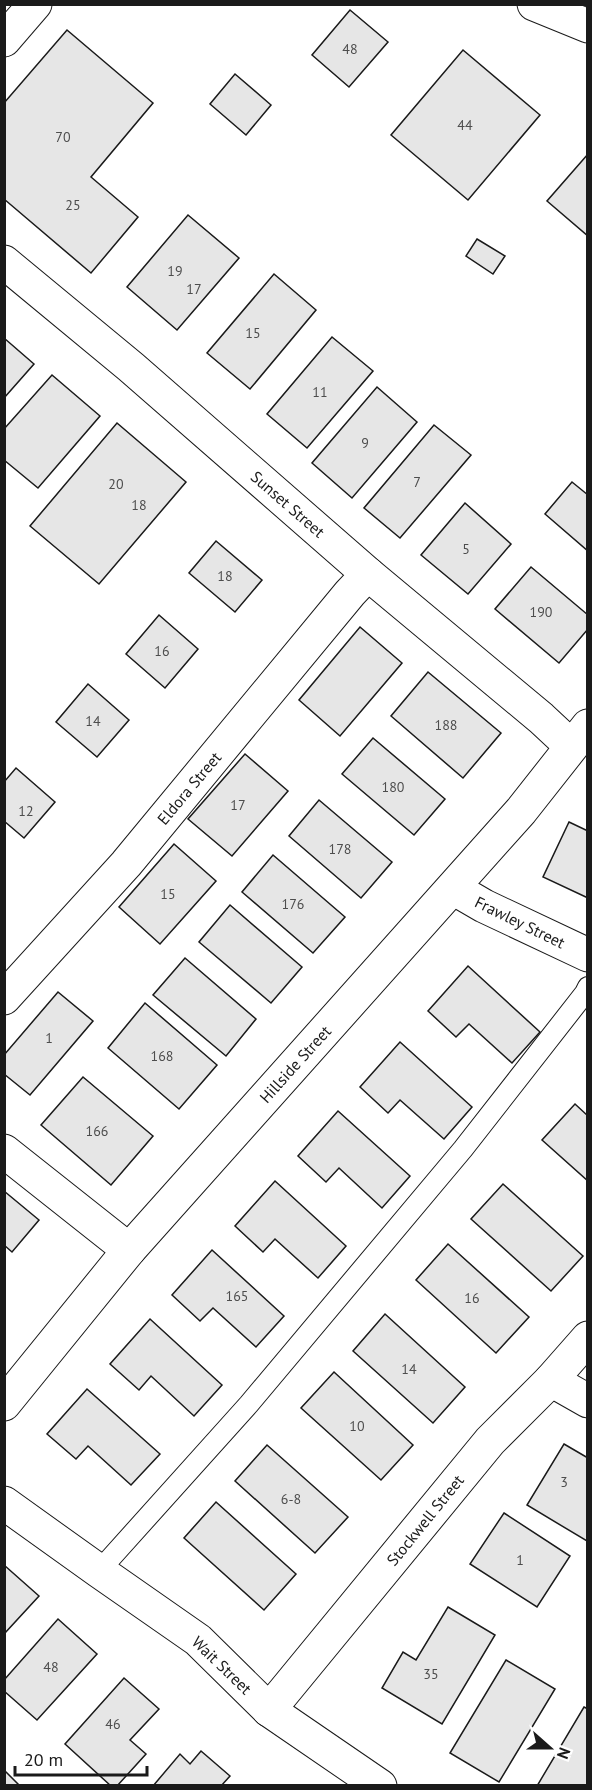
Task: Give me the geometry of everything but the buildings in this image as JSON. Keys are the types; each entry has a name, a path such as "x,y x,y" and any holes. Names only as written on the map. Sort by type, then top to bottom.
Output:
{"street":[{"path":"4,40 35,4"},
{"path":"534,4 581,17"},
{"name":"Sunset Street","path":"4,262 131,367 368,574 541,718 579,736"},
{"name":"Eldora Street","path":"4,998 126,864 368,574"},
{"name":"Hillside Street","path":"4,1404 129,1250 521,811 579,736"},
{"name":"Frawley Street","path":"453,888 484,906 588,955"},
{"path":"4,1151 129,1250"},
{"name":"Stockwell Street","path":"269,1710 489,1441 551,1380 588,1338"},
{"path":"551,1380 588,1401"},
{"name":"Wait Street","path":"4,1503 198,1640 269,1710 380,1785"}],"lane":[{"path":"99,1571 249,1404 456,1158 588,987"}]}
